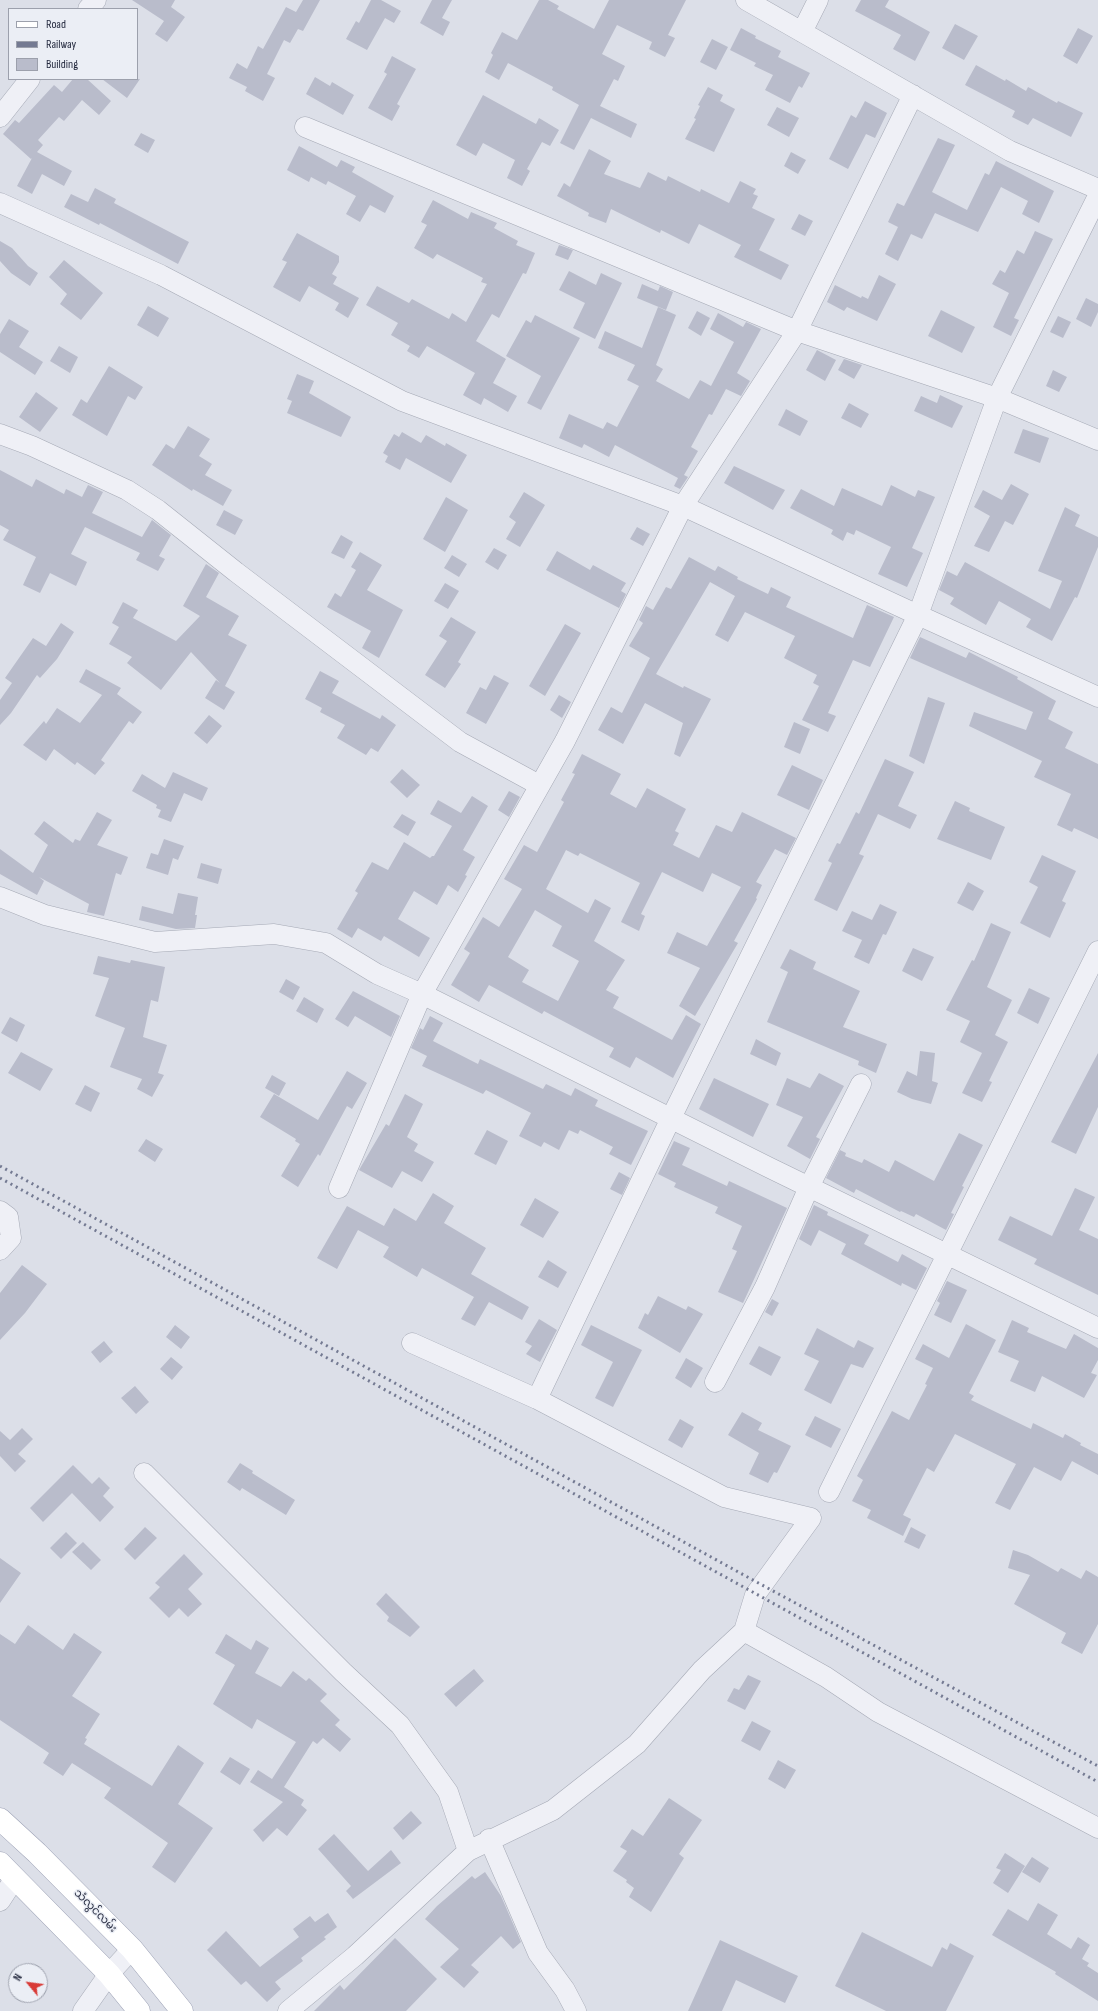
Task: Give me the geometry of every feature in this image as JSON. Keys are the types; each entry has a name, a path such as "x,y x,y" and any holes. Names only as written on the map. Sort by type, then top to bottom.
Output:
{"main road":[{"name":"သံလွင်လမ်း","path":"0,1819 37,1853 132,1949 182,2011"},
{"path":"37,1853 7,1871 109,1974 139,2011"}],"street":[{"path":"89,8 96,0"},
{"path":"746,0 1010,151 1098,189"},
{"path":"802,32 818,0"},
{"path":"0,117 29,80"},
{"path":"339,1188 422,994 564,740 683,506 797,331 913,95"},
{"path":"305,127 797,331 997,398 1098,440"},
{"path":"537,1399 671,1118 918,615 997,398 1098,196"},
{"path":"0,203 161,275 402,401 683,506 1098,697"},
{"path":"0,434 32,446 127,490 158,510 236,572 460,742 539,785"},
{"path":"0,896 45,915 155,942 274,934 326,943 377,974 422,994 809,1187 1098,1328"},
{"path":"829,1492 1098,951"},
{"path":"715,1382 765,1287 809,1187 861,1084"},
{"path":"0,1211 8,1217 11,1238 0,1250"},
{"path":"288,2011 355,1956 468,1851 489,1839 552,1810 637,1744 702,1670 744,1631 755,1595 811,1518 724,1497 537,1399 412,1343"},
{"path":"144,1472 343,1672 400,1725 448,1792 468,1851"},
{"path":"744,1631 826,1677 878,1712 1098,1828"},
{"path":"489,1839 538,1953 565,1990 576,2011"},
{"path":"0,1901 7,1871"},
{"path":"83,2011 109,1974 132,1949"}],"building":[{"path":"132,0 175,0 171,7 185,17 167,42 155,34 164,21"},
{"path":"303,0 320,0 303,31 298,29 290,43 284,40 267,74 275,78 263,101 245,91 247,87 229,78 237,63 247,69 258,46 263,49 286,7 296,12"},
{"path":"371,0 381,0 401,11 394,23 385,18 367,50 346,39 356,21 359,23"},
{"path":"432,0 452,0 442,18 450,22 443,36 420,23"},
{"path":"539,0 548,0 559,6 557,9 594,29 609,0 686,0 668,35 675,38 665,57 649,49 652,42 617,25 602,54 625,66 618,81 614,79 600,106 637,124 631,138 591,118 574,150 560,143 579,105 552,90 553,87 508,63 499,80 485,72 493,55 491,53 502,32 517,40"},
{"path":"861,0 889,0 885,7 930,32 915,61 893,49 901,35 855,11"},
{"path":"955,24 978,36 964,60 942,48"},
{"path":"741,28 756,36 755,38 781,51 778,57 810,73 802,88 799,86 790,103 765,90 773,75 754,66 756,63 730,50"},
{"path":"1078,28 1093,36 1077,64 1063,56"},
{"path":"712,39 728,47 716,70 700,62"},
{"path":"392,56 416,69 397,104 400,106 392,121 368,108 387,74 384,72"},
{"path":"976,65 1005,81 1006,79 1026,91 1028,87 1057,103 1058,101 1083,113 1071,137 1033,118 1028,125 1012,117 1015,111 965,85"},
{"path":"315,77 330,86 332,82 354,95 343,115 306,94"},
{"path":"140,79 127,98 103,80"},
{"path":"72,80 88,80 111,101 99,115 82,100 64,121 59,117 38,140 43,145 37,152 72,171 64,186 42,174 32,194 17,186 32,158 31,159 3,134 15,120 19,123 54,85 62,92"},
{"path":"708,87 723,95 720,101 735,109 714,152 685,139 696,119 694,118 700,106 698,105"},
{"path":"483,95 536,124 539,118 559,130 550,146 542,142 527,169 530,171 522,186 507,178 515,160 483,143 476,156 456,145"},
{"path":"865,101 887,113 875,138 866,134 848,169 829,159 851,115 856,118"},
{"path":"777,107 799,118 789,137 767,125"},
{"path":"141,133 155,140 148,153 134,145"},
{"path":"938,138 955,145 932,192 967,210 985,173 989,175 996,161 1054,191 1039,223 1022,214 1028,201 1001,187 978,232 935,213 922,239 911,234 898,261 885,254 898,227 888,222 897,203 904,206"},
{"path":"299,146 337,167 341,160 355,167 352,172 394,196 385,213 370,205 360,222 346,214 356,196 328,181 326,185 311,177 309,182 287,170"},
{"path":"589,149 611,161 604,174 640,188 648,172 666,181 668,176 700,192 701,189 729,203 740,181 756,189 753,194 758,196 752,208 775,219 759,250 789,265 781,280 734,257 741,245 699,224 689,244 661,230 660,233 611,209 606,223 588,216 589,213 557,196 564,183 570,187"},
{"path":"791,152 806,160 798,174 784,166"},
{"path":"95,188 116,199 114,203 189,242 178,264 100,223 99,225 64,207 71,194 88,202"},
{"path":"433,200 468,219 471,212 497,223 494,228 518,241 516,245 535,253 526,274 523,273 499,318 492,314 476,341 506,359 493,383 517,396 508,412 484,398 481,405 463,395 475,373 427,346 419,358 407,351 410,346 391,335 398,323 366,305 377,286 409,303 412,299 449,319 452,313 466,322 487,284 481,282 483,278 437,254 433,259 414,248 427,225 421,222"},
{"path":"799,214 813,221 805,236 791,229"},
{"path":"1035,231 1053,239 1014,318 1019,320 1011,336 993,327 1009,293 992,284 1000,270 1005,273 1017,250 1024,254"},
{"path":"297,233 339,256 339,262 332,274 337,277 333,284 359,298 348,318 335,310 339,303 309,286 300,302 273,287 287,262 282,260"},
{"path":"0,241 12,248 28,266 38,273 30,286 11,273 0,261"},
{"path":"559,245 573,250 568,260 555,255"},
{"path":"64,260 103,293 81,320 60,304 67,294 49,277"},
{"path":"569,271 596,285 601,273 622,283 595,339 573,328 585,303 559,290"},
{"path":"879,275 896,284 877,321 847,307 844,311 827,302 835,285 861,298 862,296 868,299"},
{"path":"642,284 658,291 660,286 673,292 666,310 637,298"},
{"path":"1086,298 1098,304 1098,312 1091,327 1076,319"},
{"path":"148,306 169,318 158,337 137,325"},
{"path":"658,307 676,315 656,365 663,369 656,381 689,399 700,380 711,386 734,342 710,329 718,313 743,327 746,322 761,329 737,373 750,381 741,396 726,389 712,415 709,414 691,447 698,451 684,475 688,477 680,489 674,486 678,478 615,445 609,457 584,444 582,448 559,438 569,414 603,429 607,422 617,427 639,386 627,380 635,365 598,348 605,331 642,348"},
{"path":"941,310 975,327 962,353 928,336"},
{"path":"697,311 710,318 701,336 688,328"},
{"path":"535,315 580,338 541,410 527,403 541,376 506,356 526,320 531,323"},
{"path":"1058,316 1071,322 1063,338 1050,332"},
{"path":"9,319 29,331 19,347 43,362 35,375 0,352 0,334"},
{"path":"59,346 78,357 70,373 50,361"},
{"path":"817,350 836,360 825,381 806,370"},
{"path":"844,359 862,365 854,379 838,370"},
{"path":"109,366 143,387 135,400 128,396 107,436 72,415 81,399 87,403"},
{"path":"1053,370 1067,377 1059,392 1046,386"},
{"path":"297,374 314,381 309,393 351,417 341,437 287,413 292,401 287,399"},
{"path":"36,392 58,408 40,432 19,417"},
{"path":"940,395 963,406 952,428 914,411 921,396 937,403"},
{"path":"849,403 869,414 861,428 841,418"},
{"path":"786,409 808,421 800,436 778,425"},
{"path":"188,426 210,439 199,456 212,464 205,475 232,490 223,506 193,489 192,491 152,465 166,444 174,449"},
{"path":"1023,429 1049,438 1040,463 1014,453"},
{"path":"402,432 421,443 426,435 445,446 446,443 467,455 451,483 406,458 400,470 385,462 388,456 383,453 394,434 399,437"},
{"path":"734,466 785,490 773,510 724,483"},
{"path":"0,470 32,487 36,479 64,494 66,489 82,497 88,485 103,492 92,513 142,537 152,520 171,535 159,556 165,559 158,571 136,560 140,553 85,527 71,554 87,562 76,586 50,573 40,593 23,585 36,557 3,540 9,530 0,525"},
{"path":"1011,484 1029,494 1013,525 1005,521 989,552 974,546 990,516 974,507 983,490 1002,500"},
{"path":"891,485 915,497 918,490 935,497 912,548 923,553 907,587 878,574 891,547 856,530 854,535 847,532 843,541 831,534 833,530 790,508 801,489 834,506 842,488 882,506"},
{"path":"524,492 545,505 520,547 506,539 516,522 509,517"},
{"path":"446,497 468,510 445,552 423,539"},
{"path":"1065,507 1080,515 1075,526 1098,537 1098,547 1077,598 1075,597 1052,641 1026,627 1031,619 999,601 986,625 950,604 954,598 939,590 947,571 957,576 965,562 1050,609 1062,581 1038,571"},
{"path":"224,510 243,520 235,535 216,525"},
{"path":"637,527 650,534 643,546 630,539"},
{"path":"341,535 353,542 344,559 331,553"},
{"path":"494,548 507,555 498,570 485,562"},
{"path":"557,551 590,570 593,565 626,583 621,591 626,594 619,608 546,570"},
{"path":"360,552 382,565 367,590 403,610 379,658 362,648 371,631 327,607 335,593 341,597 356,570 351,567"},
{"path":"452,555 467,564 459,577 444,568"},
{"path":"689,557 715,571 718,566 738,577 737,579 768,594 771,587 791,597 786,607 853,638 867,605 894,617 870,667 853,660 828,713 836,716 828,732 802,720 819,686 813,683 817,675 784,658 795,636 745,612 728,642 715,635 735,596 710,582 656,674 683,688 684,686 711,699 680,757 674,754 683,723 645,703 623,744 598,730 611,707 622,713 650,658 629,646 643,623 639,620 646,606 653,610 666,587 671,589"},
{"path":"206,564 219,573 206,597 239,616 228,635 247,645 225,686 235,692 224,710 205,698 216,680 220,683 191,652 161,690 127,663 132,657 109,644 119,627 112,623 123,602 138,610 133,618 176,641 200,616 183,606"},
{"path":"445,583 459,591 448,609 434,601"},
{"path":"451,617 476,632 458,662 461,664 445,688 425,675 447,641 439,636"},
{"path":"61,623 74,632 57,659 40,678 37,675 11,713 0,725 0,700 12,683 5,678 33,638 46,646"},
{"path":"565,624 581,633 545,696 529,686"},
{"path":"920,637 966,658 969,652 1018,677 1017,679 1056,701 1048,719 1073,732 1065,748 1098,764 1098,839 1074,828 1072,832 1057,825 1071,794 1034,777 1042,761 969,726 974,712 1026,730 1033,712 910,658"},
{"path":"86,669 121,688 117,694 142,712 133,724 129,721 101,760 105,763 95,775 77,762 75,765 54,749 46,761 23,745 44,721 46,724 57,708 80,723 102,695 79,682"},
{"path":"320,671 339,681 332,693 380,719 382,715 396,725 378,752 371,748 366,755 337,738 345,725 320,712 322,708 305,699"},
{"path":"494,675 509,683 486,724 466,713 480,687 486,690"},
{"path":"559,695 571,702 562,718 550,710"},
{"path":"928,697 945,703 924,764 909,756"},
{"path":"209,715 222,726 207,744 194,733"},
{"path":"794,722 810,729 800,754 784,747"},
{"path":"582,754 621,774 610,794 636,808 647,788 686,809 675,831 679,833 673,845 699,858 716,825 732,832 742,812 796,838 787,855 775,849 756,882 762,885 756,898 757,899 734,941 738,943 695,1016 679,1006 700,968 667,953 677,932 707,946 741,887 712,873 703,892 662,872 641,914 645,916 639,931 621,922 640,883 580,853 578,856 566,850 546,889 588,913 595,899 611,908 594,941 625,960 606,990 619,997 613,1008 672,1040 686,1015 701,1024 673,1078 636,1057 630,1068 609,1057 614,1048 544,1011 542,1014 489,985 479,1002 451,985 470,953 464,949 483,917 499,927 522,889 504,879 524,845 537,852 564,802 561,800 575,774 572,773","holes":["535,910 562,926 552,946 579,961 558,1001 522,982 529,970 508,957"]},
{"path":"885,759 914,772 898,806 917,815 910,829 878,814 859,854 864,856 837,911 814,900 832,863 828,861 837,843 840,844 856,812 859,814"},
{"path":"792,765 823,780 809,810 777,795"},
{"path":"402,769 420,785 407,798 390,782"},
{"path":"173,772 208,788 202,801 184,793 171,822 158,817 161,810 156,808 157,805 132,791 142,774 165,788"},
{"path":"509,791 520,797 509,817 498,810"},
{"path":"472,796 488,806 463,850 475,857 458,892 448,885 437,905 414,891 398,919 430,938 419,957 384,936 381,941 358,928 352,938 337,929 358,893 355,891 372,862 388,870 404,842 430,858 434,856 452,826 430,814 438,800 461,813"},
{"path":"955,801 970,808 969,811 1005,827 991,860 937,839"},
{"path":"97,812 112,820 97,845 128,857 121,875 116,873 104,916 87,912 89,904 39,877 44,881 37,895 0,874 0,849 33,873 48,845 34,834 44,821 73,843 75,839 80,841"},
{"path":"402,814 416,822 408,836 393,827"},
{"path":"164,839 184,846 178,860 173,858 168,875 146,868 151,853 158,855"},
{"path":"1042,855 1076,871 1062,901 1066,903 1050,938 1020,923 1038,887 1029,882"},
{"path":"201,863 222,869 218,884 197,878"},
{"path":"968,882 984,891 973,911 957,903"},
{"path":"178,893 198,897 195,915 197,915 195,928 176,929 139,920 142,906 173,914"},
{"path":"880,904 897,912 886,935 883,934 869,964 854,957 862,940 842,931 852,911 872,920"},
{"path":"991,923 1011,932 987,987 1012,1000 995,1035 1008,1042 989,1081 992,1082 982,1102 962,1093 982,1053 960,1042 970,1021 946,1010 972,960 974,961"},
{"path":"913,948 934,957 922,981 902,971"},
{"path":"790,949 816,962 813,969 860,991 843,1027 887,1044 876,1073 858,1065 859,1061 767,1022 788,972 780,968"},
{"path":"98,956 130,963 131,960 165,967 158,1002 151,1000 143,1037 167,1045 158,1073 164,1075 152,1097 137,1089 142,1079 110,1067 125,1028 95,1016 109,978 93,974"},
{"path":"286,979 300,987 293,1000 279,992"},
{"path":"1029,988 1050,998 1038,1024 1017,1013"},
{"path":"353,991 400,1016 391,1037 355,1016 348,1027 335,1019"},
{"path":"304,997 324,1009 317,1023 296,1011"},
{"path":"430,1016 443,1023 433,1041 478,1064 480,1059 543,1089 546,1084 571,1096 575,1088 598,1100 595,1106 648,1131 631,1165 609,1154 613,1147 580,1130 578,1134 569,1130 559,1150 544,1142 541,1147 519,1136 531,1113 486,1090 483,1094 422,1066 427,1056 411,1048 420,1028 423,1030"},
{"path":"10,1017 25,1025 17,1042 1,1033"},
{"path":"756,1039 781,1053 776,1066 750,1054"},
{"path":"920,1051 935,1053 932,1081 938,1083 931,1104 912,1099 897,1092 907,1071 917,1076"},
{"path":"21,1052 53,1069 40,1091 8,1073"},
{"path":"1098,1053 1098,1107 1076,1154 1051,1142"},
{"path":"347,1071 367,1083 352,1109 347,1106 320,1156 318,1154 298,1187 281,1176 300,1144 295,1141 296,1139 260,1117 274,1094 318,1120"},
{"path":"819,1073 844,1086 816,1137 820,1139 810,1159 787,1146 803,1117 776,1105 787,1078 810,1088"},
{"path":"272,1075 286,1083 279,1096 265,1088"},
{"path":"714,1078 769,1104 753,1137 699,1109"},
{"path":"85,1085 100,1093 91,1112 75,1104"},
{"path":"405,1094 423,1104 407,1137 418,1144 414,1151 434,1162 422,1182 402,1171 392,1188 359,1170 386,1124 389,1126"},
{"path":"487,1130 508,1141 496,1165 474,1154"},
{"path":"959,1133 983,1145 962,1186 964,1187 951,1213 954,1214 946,1230 916,1214 914,1217 901,1211 900,1212 856,1189 854,1193 826,1178 840,1150 846,1153 845,1156 862,1163 864,1159 889,1172 895,1160 934,1181"},
{"path":"146,1139 163,1149 155,1162 138,1151"},
{"path":"674,1141 690,1148 682,1165 727,1186 729,1181 787,1208 743,1303 718,1292 737,1251 732,1249 742,1226 715,1213 718,1207 674,1187 676,1183 658,1174"},
{"path":"619,1172 630,1178 622,1195 610,1189"},
{"path":"1075,1188 1095,1197 1079,1230 1098,1239 1098,1295 1034,1264 1037,1259 998,1240 1010,1216 1052,1236"},
{"path":"433,1193 454,1206 444,1223 486,1248 471,1274 529,1307 522,1320 489,1302 475,1326 461,1319 474,1297 422,1268 417,1277 383,1257 389,1247 358,1230 337,1269 317,1258 347,1206 384,1226 394,1208 416,1221"},
{"path":"535,1198 559,1212 543,1238 520,1225"},
{"path":"814,1205 828,1212 827,1215 869,1235 864,1244 898,1262 902,1254 927,1268 916,1290 902,1283 901,1286 841,1254 846,1244 819,1230 811,1246 799,1239"},
{"path":"548,1260 567,1272 558,1288 538,1277"},
{"path":"22,1265 47,1284 25,1313 0,1340 0,1293"},
{"path":"947,1281 967,1290 951,1323 934,1315 940,1303 937,1301"},
{"path":"658,1296 686,1310 688,1306 703,1314 680,1353 638,1328 645,1313 648,1315"},
{"path":"772,1299 779,1303 772,1316 765,1312"},
{"path":"539,1319 557,1330 540,1362 526,1354 532,1346 525,1342"},
{"path":"1012,1320 1029,1328 1027,1332 1066,1349 1074,1334 1098,1348 1098,1360 1091,1373 1097,1375 1084,1398 1042,1376 1035,1392 1010,1381 1019,1361 998,1352"},
{"path":"966,1324 996,1340 969,1393 974,1396 971,1400 1031,1429 1033,1423 1063,1438 1065,1434 1081,1443 1080,1445 1098,1454 1098,1475 1072,1461 1061,1481 1034,1467 1010,1510 995,1503 1016,1464 955,1434 934,1472 927,1468 903,1515 911,1519 903,1536 867,1518 871,1510 852,1501 863,1480 857,1476 892,1411 909,1420 927,1385 925,1384 933,1368 915,1359 923,1344 949,1358"},
{"path":"175,1325 190,1337 181,1349 166,1337"},
{"path":"591,1325 642,1350 613,1407 595,1398 613,1362 581,1345"},
{"path":"817,1328 854,1348 858,1340 874,1348 863,1368 851,1364 831,1404 804,1390 819,1361 804,1354"},
{"path":"104,1341 113,1352 100,1363 91,1352"},
{"path":"759,1346 781,1357 771,1376 749,1364"},
{"path":"171,1357 183,1367 172,1380 160,1369"},
{"path":"686,1358 703,1368 691,1388 675,1378"},
{"path":"135,1386 149,1402 136,1414 121,1398"},
{"path":"742,1412 762,1423 758,1430 791,1446 777,1473 774,1472 768,1483 749,1474 759,1453 728,1435"},
{"path":"815,1416 841,1429 831,1448 805,1435"},
{"path":"680,1419 694,1427 682,1448 668,1440"},
{"path":"22,1428 33,1439 18,1454 26,1461 15,1472 0,1456 0,1431 10,1440"},
{"path":"240,1463 253,1471 252,1473 295,1500 286,1515 242,1488 240,1491 227,1482"},
{"path":"73,1465 92,1484 99,1477 110,1488 103,1496 114,1507 100,1522 72,1493 43,1522 30,1508"},
{"path":"145,1527 157,1538 135,1560 124,1549"},
{"path":"911,1527 926,1535 919,1549 904,1542"},
{"path":"66,1532 77,1543 61,1559 50,1548"},
{"path":"83,1542 101,1560 91,1570 72,1552"},
{"path":"1013,1550 1028,1555 1058,1572 1061,1568 1081,1579 1086,1570 1098,1577 1098,1624 1082,1654 1061,1643 1066,1633 1014,1604 1030,1575 1008,1568"},
{"path":"184,1554 203,1574 188,1589 202,1604 188,1617 179,1608 169,1618 149,1598 160,1587 155,1583"},
{"path":"0,1558 21,1573 0,1603"},
{"path":"386,1593 420,1627 410,1637 387,1621 389,1617 376,1604"},
{"path":"28,1625 63,1650 74,1633 102,1652 72,1696 100,1714 85,1738 87,1739 84,1744 152,1786 178,1745 204,1763 178,1804 213,1828 175,1883 152,1867 168,1843 104,1798 111,1788 72,1763 63,1776 43,1763 49,1753 0,1720 0,1634 15,1644"},
{"path":"226,1634 251,1650 256,1640 269,1648 255,1673 281,1687 293,1671 306,1681 309,1678 327,1694 320,1701 340,1720 335,1725 351,1739 340,1752 323,1738 317,1744 313,1741 284,1787 304,1800 301,1805 307,1810 287,1836 277,1828 263,1842 253,1830 283,1802 250,1782 258,1770 272,1779 296,1742 257,1719 252,1729 213,1704 235,1665 215,1653"},
{"path":"474,1669 484,1681 456,1707 444,1694"},
{"path":"748,1675 761,1681 745,1710 727,1701 734,1688 739,1690"},
{"path":"752,1721 771,1731 760,1751 741,1741"},
{"path":"230,1757 250,1769 240,1785 220,1772"},
{"path":"778,1760 796,1770 785,1789 768,1779"},
{"path":"669,1798 702,1820 679,1854 684,1858 651,1912 629,1897 634,1888 626,1882 627,1880 613,1871 627,1851 620,1847 632,1829 643,1836"},
{"path":"411,1811 422,1823 403,1840 393,1828"},
{"path":"334,1834 368,1871 391,1850 401,1863 353,1899 346,1891 351,1886 318,1849"},
{"path":"1005,1853 1025,1866 1008,1893 993,1883 1001,1870 996,1868"},
{"path":"1032,1857 1049,1868 1040,1883 1022,1872"},
{"path":"485,1872 501,1896 521,1942 513,1949 501,1936 471,1965 479,1972 464,1988 440,1967 459,1949 425,1919 437,1906 472,1876 475,1879"},
{"path":"1038,1903 1058,1915 1047,1934 1071,1949 1078,1937 1090,1945 1082,1959 1089,1963 1087,1966 1098,1973 1098,2001 1055,1974 1056,1972 992,1935 1008,1909 1028,1921"},
{"path":"328,1913 337,1927 324,1937 326,1939 301,1958 303,1961 275,1982 281,1989 267,2002 246,1981 241,1985 207,1950 226,1931 260,1967 299,1937 293,1929 310,1916 315,1922"},
{"path":"862,1932 932,1967 942,1947 947,1950 950,1943 974,1956 946,2011 886,2011 835,1986"},
{"path":"395,1938 437,1979 406,2011 314,2011 340,1985 344,1990"},
{"path":"720,1940 798,1976 785,2003 736,1980 722,2011 688,2011"}],"railway":[{"path":"0,1166 762,1585 1098,1766"},
{"path":"0,1178 1098,1782"}]}
